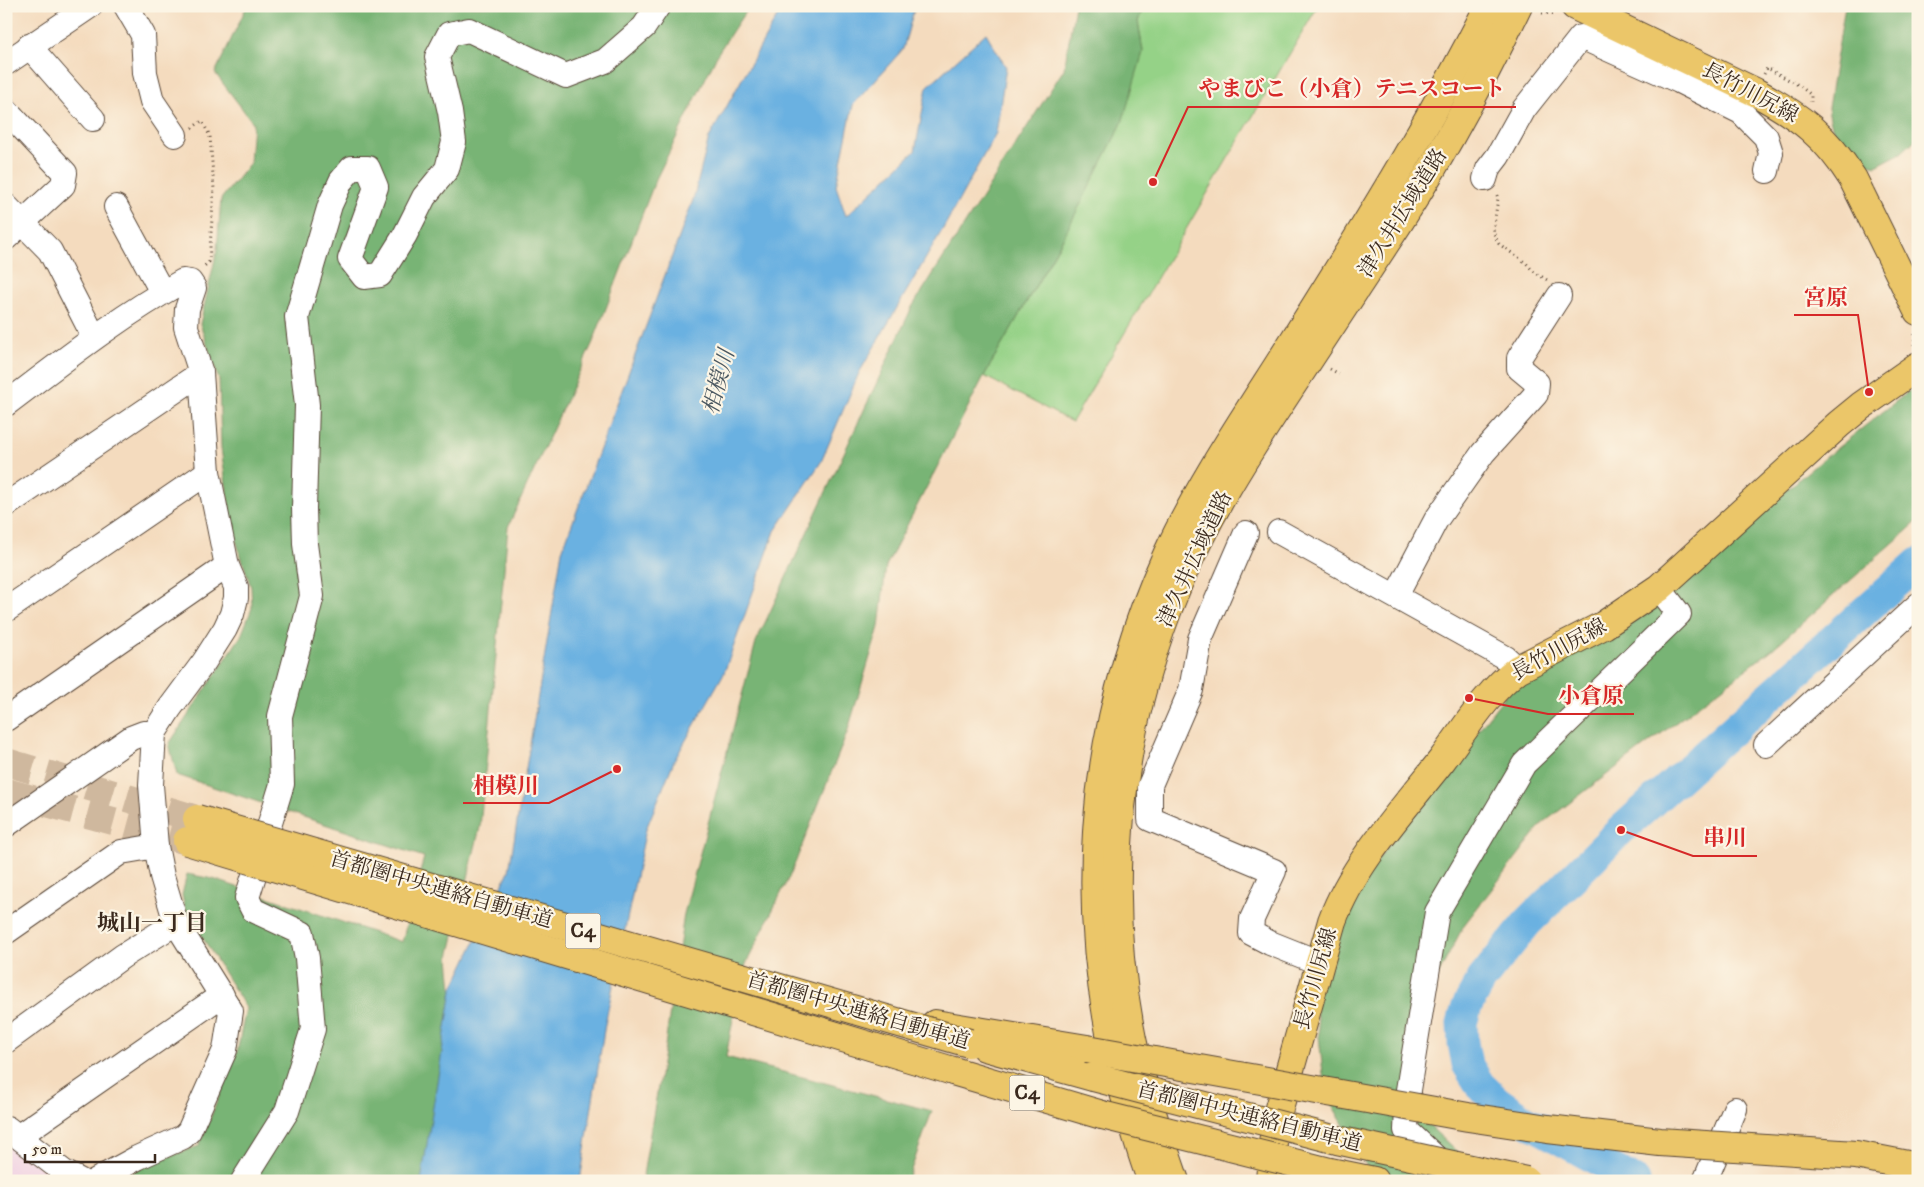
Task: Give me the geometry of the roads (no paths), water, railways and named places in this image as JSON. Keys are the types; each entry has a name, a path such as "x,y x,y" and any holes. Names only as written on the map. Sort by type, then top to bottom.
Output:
{"main road":[{"name":"津久井広域道路","path":"1152,1181 1144,1161 1116,1066 1105,1012 1096,932 1095,854 1102,777 1127,660 1168,553 1200,492 1408,156 1449,85 1489,6"},
{"name":"長竹川尻線","path":"1568,11 1685,71 1779,105 1817,132 1842,160 1863,197 1916,321"},
{"name":"津久井広域道路","path":"1175,1181 1132,1040 1117,920 1118,845 1121,806 1132,730 1149,666 1179,582 1213,512 1254,444 1382,250 1429,174 1482,81 1531,12"},
{"name":"長竹川尻線","path":"1270,1181 1273,1142 1286,1083 1338,905 1352,878 1481,708 1502,682 1518,669 1612,620 1659,588 1914,357"},
{"name":"首都圏中央連絡自動車道","path":"1374,1181 1330,1172 1102,1115 953,1072 192,830 852,1010 974,1037 1093,1077 1337,1140 1526,1181"},
{"path":"974,1037 1087,1049 1468,1117 1548,1129 1660,1142 1856,1155 1918,1167"},
{"path":"1330,1172 1357,1181"}],"street":[{"path":"6,63 90,6"},
{"path":"126,6 143,35 145,73 152,101 175,135"},
{"path":"243,1181 287,1111 313,1029 307,958 302,933 253,910 247,898 282,784 280,716 312,596 305,544 304,508 307,405 296,317 330,205 342,181 352,168 368,168 376,187 350,259 364,277 380,276 405,236 424,197 447,169 454,142 450,112 437,57 449,34 469,30 566,76 606,61 644,26 658,6"},
{"path":"1485,179 1488,169 1498,156 1524,109 1581,37 1685,71 1741,112 1766,137 1771,153 1767,171"},
{"path":"29,46 94,120"},
{"path":"6,110 65,173 63,185 15,230"},
{"path":"6,206 15,230 50,251 94,337"},
{"path":"116,207 162,292"},
{"path":"6,404 94,337 162,292 183,281 190,282 194,288 185,320 200,373 208,472 227,566 236,587 236,598 229,622 204,662 154,733 151,785 156,846 162,876 176,923 232,1011 225,1050 190,1131 95,1181"},
{"path":"1396,596 1436,520 1483,453 1536,394 1537,383 1519,368 1519,358 1559,296"},
{"path":"6,505 200,373"},
{"path":"6,610 208,472"},
{"path":"1279,532 1506,658 1518,669"},
{"path":"1246,533 1200,639 1191,690 1150,785 1150,819 1274,871 1252,919 1251,934 1320,963"},
{"path":"6,719 227,566"},
{"path":"1460,1181 1406,1130 1408,1090 1436,912 1524,764 1679,614 1659,588"},
{"path":"1766,745 1918,605"},
{"path":"6,825 17,807 131,738 144,733 154,733"},
{"path":"6,932 121,852 156,846"},
{"path":"6,1041 123,956 176,923"},
{"path":"81,1181 64,1172 12,1131 222,995"},
{"path":"1705,1181 1735,1109"}],"water":[{"path":"783,6 915,6 903,49 853,105 836,186 846,216 915,151 927,87 986,33 1006,67 996,133 859,373 821,462 775,531 724,673 674,761 646,829 605,1024 580,1181 421,1181 452,990 509,871 562,551 693,200 709,138"}],"waterway":[{"path":"1635,1181 1523,1119 1497,1101 1480,1085 1467,1064 1463,1043 1462,1023 1467,1006 1482,979 1527,923 1621,830 1918,563"}],"tunnel":[{"path":"6,762 197,819"},
{"path":"6,792 187,841"}],"place":[{"name":"やまびこ（小倉）テニスコート","path":"1153,182"},
{"name":"宮原","path":"1869,392"},
{"name":"小倉原","path":"1469,698"},
{"name":"相模川","path":"617,769"},
{"name":"串川","path":"1621,830"}],"district":[{"name":"城山一丁目","path":"152,923"}]}
